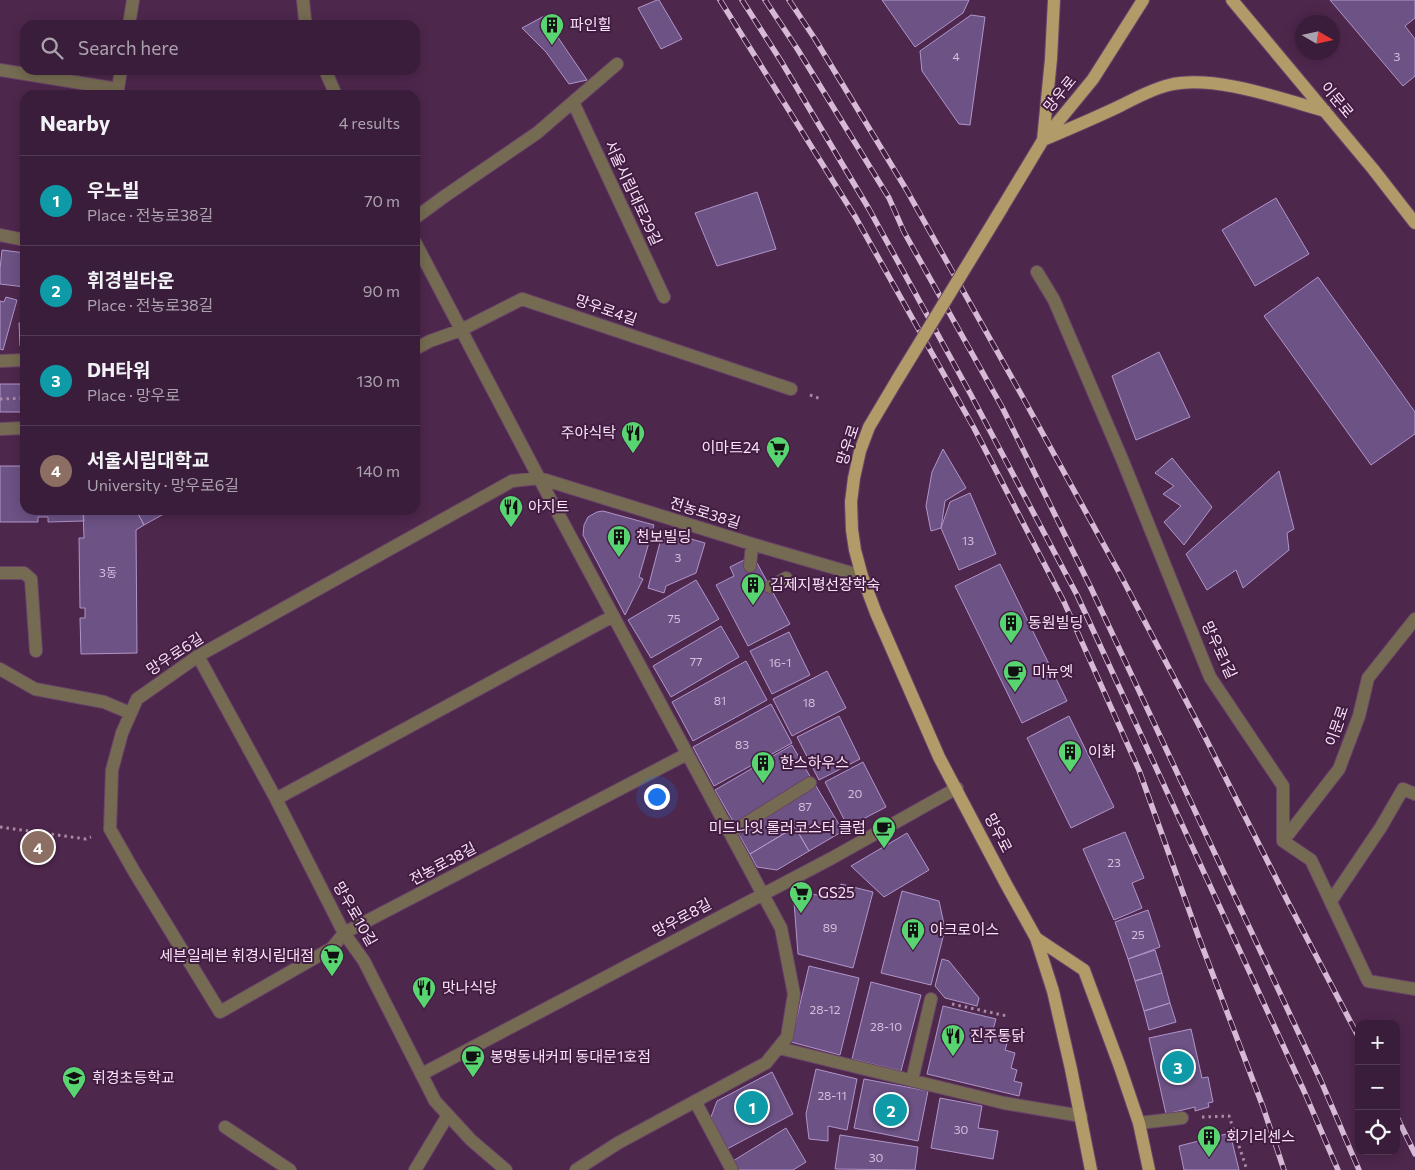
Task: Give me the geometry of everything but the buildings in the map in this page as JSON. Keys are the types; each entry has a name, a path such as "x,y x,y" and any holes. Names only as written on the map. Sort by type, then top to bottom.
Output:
{"main road":[{"path":"1054,0 1043,140 1147,93 1168,85 1185,83 1215,84 1238,88 1325,111"},
{"name":"망우로","path":"1091,1170 1053,991 1036,938 939,756 876,613 862,576 855,550 851,502 860,451 869,427 1043,140 1093,79 1143,0"},
{"name":"이문로","path":"1232,0 1415,223"},
{"name":"망우로","path":"1036,938 1084,970 1139,1123 1149,1170"}],"street":[{"path":"129,20 132,0"},
{"path":"303,0 305,20"},
{"path":"420,214 537,133 617,64"},
{"path":"0,70 20,74"},
{"path":"27,75 107,90"},
{"path":"118,90 120,75"},
{"path":"327,75 334,90"},
{"name":"서울시립대로29길","path":"573,102 664,297"},
{"path":"0,235 20,239"},
{"path":"420,252 539,478 781,928 794,994 787,1037 766,1064 618,1143 576,1170"},
{"name":"망우로1길","path":"1037,272 1054,300 1133,486 1210,676 1283,786 1283,841"},
{"name":"망우로4길","path":"420,347 461,330 522,299 791,389"},
{"path":"0,361 20,360"},
{"path":"0,428 20,428"},
{"name":"전농로38길","path":"539,478 862,576"},
{"name":"망우로6길","path":"220,1012 110,830 112,770 122,733 137,699 198,656 512,481 539,478"},
{"path":"750,566 752,544"},
{"path":"0,574 24,573 31,579 36,651"},
{"path":"770,587 786,578"},
{"path":"276,799 613,616"},
{"name":"이문로","path":"1283,841 1339,768 1359,716 1368,678 1415,619"},
{"name":"망우로10길","path":"198,656 276,799 344,933 364,962 435,1101 471,1140 506,1170"},
{"path":"0,669 35,689 104,702 130,713"},
{"name":"전농로38길","path":"220,1012 332,948 344,933 687,754"},
{"path":"730,833 810,783"},
{"name":"망우로8길","path":"422,1074 762,894 957,788"},
{"path":"1331,901 1381,827 1403,789 1415,794"},
{"path":"1283,841 1311,860 1368,981 1415,989"},
{"path":"912,1080 931,999"},
{"path":"779,1048 1004,1103 1081,1116"},
{"path":"695,1101 732,1170"},
{"path":"415,1170 448,1115"},
{"path":"1139,1123 1182,1118"},
{"path":"225,1127 290,1170"}],"path":[{"path":"0,399 20,398"},
{"path":"0,827 86,838"},
{"path":"931,999 1007,1016"},
{"path":"1182,1118 1229,1116 1247,1170"}],"railway":[{"path":"720,0 856,218 974,428 1064,602 1139,770 1199,938 1263,1107 1284,1170"},
{"path":"742,0 781,61 869,209 971,395 1077,595 1304,1091 1338,1170"},
{"path":"765,0 889,198 904,232 1002,407 1091,588 1321,1081 1359,1170"},
{"path":"789,0 815,39 906,189 1121,576 1355,1030"},
{"path":"1400,1123 1415,1154"}],"place":[{"name":"파인힐","path":"552,46"},
{"name":"주야식탁","path":"633,454"},
{"name":"이마트24","path":"778,469"},
{"name":"아지트","path":"511,528"},
{"name":"천보빌딩","path":"619,558"},
{"name":"김제지평선장학숙","path":"753,606"},
{"name":"동원빌딩","path":"1011,644"},
{"name":"미뉴엣","path":"1015,693"},
{"name":"이화","path":"1070,773"},
{"name":"한스하우스","path":"763,784"},
{"name":"서울시립대학교","path":"38,847"},
{"name":"미드나잇 롤러코스터 클럽","path":"884,849"},
{"name":"GS25","path":"801,914"},
{"name":"아크로이스","path":"913,951"},
{"name":"세븐일레븐 휘경시립대점","path":"332,977"},
{"name":"맛나식당","path":"424,1009"},
{"name":"진주통닭","path":"953,1057"},
{"name":"DH타워","path":"1178,1067"},
{"name":"봉명동내커피 동대문1호점","path":"473,1078"},
{"name":"휘경초등학교","path":"74,1099"},
{"name":"우노빌","path":"752,1107"},
{"name":"휘경빌타운","path":"891,1110"},
{"name":"회기리센스","path":"1209,1158"}]}
